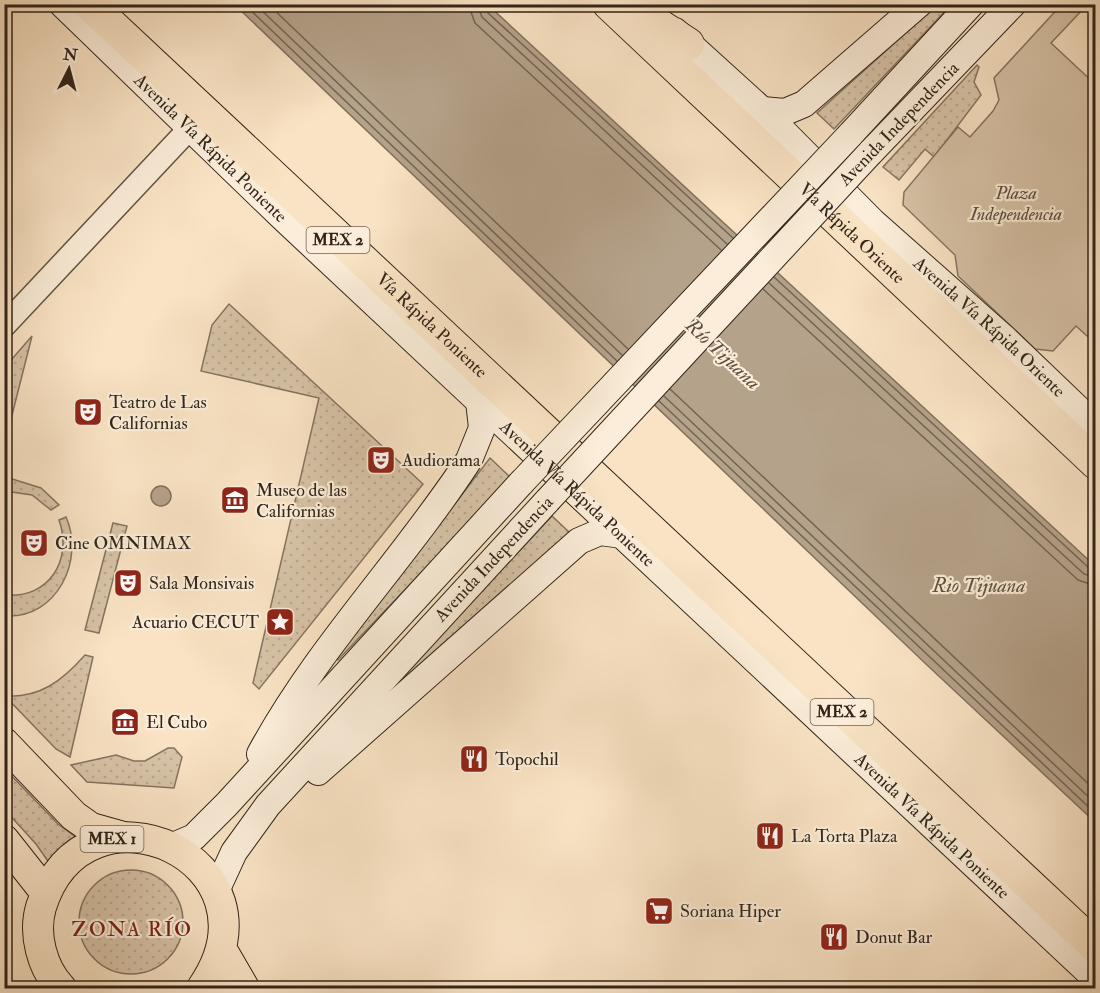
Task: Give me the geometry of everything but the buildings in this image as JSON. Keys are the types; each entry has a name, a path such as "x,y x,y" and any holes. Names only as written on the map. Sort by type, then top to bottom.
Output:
{"highway":[{"name":"Vía Rápida Poniente","path":"89,4 589,475"},
{"name":"Vía Rápida Oriente","path":"609,4 1095,463"},
{"path":"627,4 688,44"},
{"path":"296,201 392,320"},
{"name":"Avenida Vía Rápida Poniente","path":"589,475 1095,947"},
{"path":"781,685 926,791"}],"main road":[{"name":"Avenida Vía Rápida Poniente","path":"62,4 189,129 1095,979"},
{"name":"Avenida Vía Rápida Oriente","path":"647,4 762,110 873,222 1004,338 1095,426"},
{"path":"762,110 789,111 804,104 919,4"},
{"name":"Avenida Independencia","path":"173,846 194,837 241,789 522,482 971,4"},
{"name":"Avenida Independencia","path":"216,891 234,852 268,805 870,153 1013,4"},
{"path":"241,789 278,722 469,460 482,428 479,401"},
{"path":"268,805 308,781 579,542 600,532 622,535"},
{"name":"MEX 1","path":"4,743 74,816 91,828 123,837"},
{"name":"MEX 1","path":"57,987 41,950 40,911 46,893 59,871 77,854 99,842 123,837 140,837 173,846 191,858 206,873 216,891 224,920 222,950 214,971 202,988"},
{"path":"4,840 46,893"},
{"path":"222,950 243,988"}],"street":[{"path":"4,326 189,129"}],"green space":[{"name":"Plaza Independencia","path":"1062,4 1087,5 1051,43 1095,84 1096,344 1076,326 1053,351 1035,349 958,276 955,255 903,205 904,192 958,127 970,137 993,111 999,100 994,78"},
{"path":"937,5 951,5 834,129 817,113"},
{"path":"977,65 979,67 974,82 981,95 934,157 925,149 899,180 883,167"},
{"path":"229,304 423,484 259,689 253,683 319,398 201,371 212,325"},
{"path":"32,336 8,431 5,430 5,367"},
{"path":"11,457 9,478 41,488 59,505 51,510 32,495 5,491 5,458"},
{"path":"490,458 511,478 338,660 336,658"},
{"path":"552,516 570,533 384,699 383,697"},
{"path":"66,517 71,534 72,551 69,568 62,584 39,608 23,614 5,616 5,595 21,595 34,591 54,574 63,549 63,535 59,520"},
{"path":"113,523 127,526 99,633 85,630"},
{"path":"85,655 93,657 70,757 56,749 5,696 29,694 50,686 68,673"},
{"path":"168,748 174,748 182,757 174,788 87,782 71,765 116,755 134,761 145,761"},
{"path":"5,769 58,824 77,838 62,849 50,864 36,844 5,810"},
{"path":"131,870 151,874 168,885 179,902 183,922 179,942 168,959 151,970 131,974 111,970 94,959 83,942 79,922 83,902 94,885 111,874"}],"water":[{"name":"Rio Tijuana","path":"235,5 488,5 1095,566 1095,822 927,665"},
{"path":"161,486 168,489 171,496 168,503 161,506 154,503 151,496 154,489"}],"place":[{"name":"Teatro de Las Californias","path":"88,412"},
{"name":"Audiorama","path":"381,460"},
{"name":"Museo de las Californias","path":"235,500"},
{"name":"Cine OMNIMAX","path":"34,543"},
{"name":"Sala Monsivais","path":"128,583"},
{"name":"Acuario CECUT","path":"280,622"},
{"name":"El Cubo","path":"125,722"},
{"name":"Topochil","path":"474,759"},
{"name":"La Torta Plaza","path":"770,836"},
{"name":"Soriana Hiper","path":"659,911"},
{"name":"Donut Bar","path":"834,937"}],"district":[{"name":"ZONA RÍO","path":"132,929"}],"water label":[{"name":"Río Tijuana","path":"723,354"}]}
